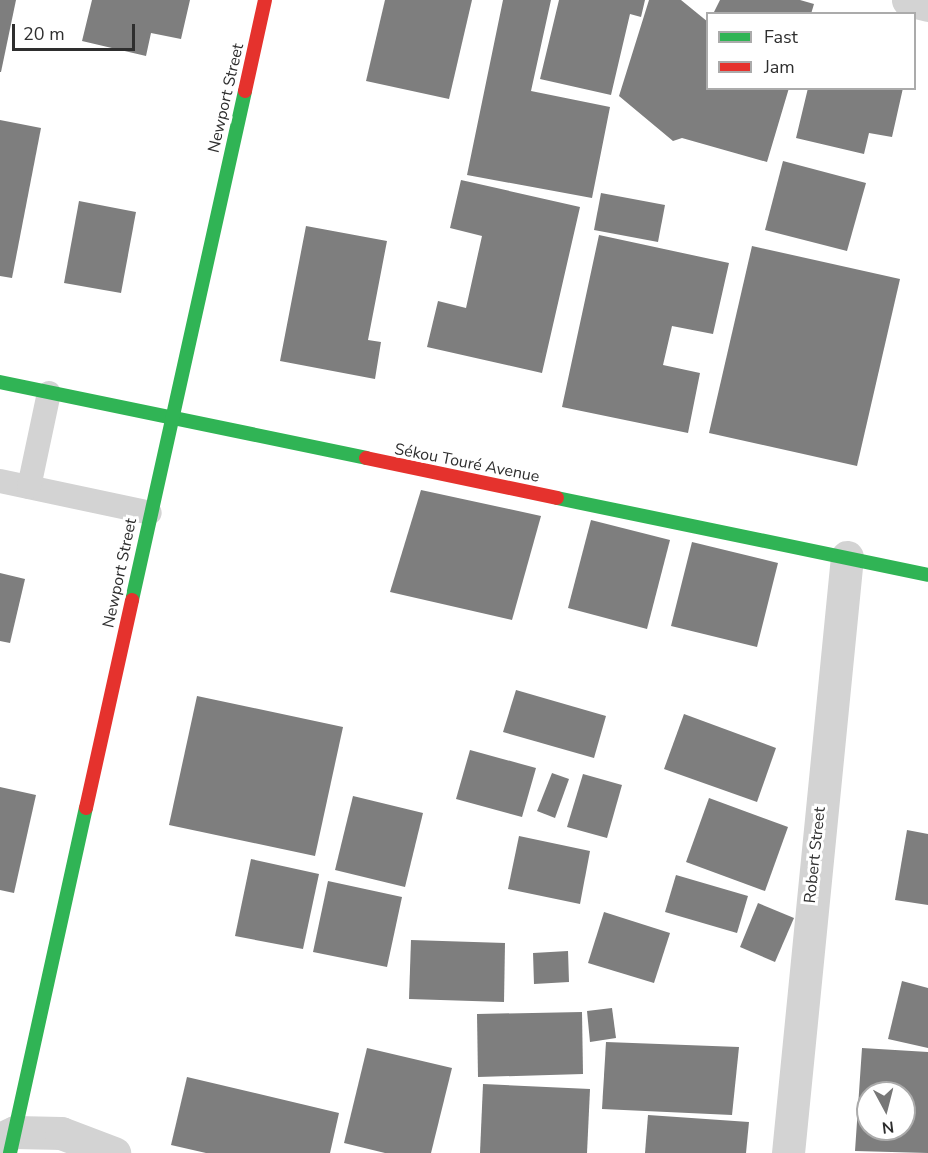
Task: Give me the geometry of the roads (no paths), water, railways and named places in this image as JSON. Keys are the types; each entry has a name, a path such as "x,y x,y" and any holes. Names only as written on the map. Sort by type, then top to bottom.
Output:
{"street":[{"name":"Newport Street","path":"8,1142 265,0"},
{"path":"908,0 928,5"},
{"name":"Sékou Touré Avenue","path":"0,382 171,419 847,556 928,576"},
{"name":"Robert Street","path":"788,1153 847,556"},
{"path":"8,1142 61,1133 114,1153"}],"lane":[{"path":"28,487 49,393"},
{"path":"0,481 150,513"}]}
